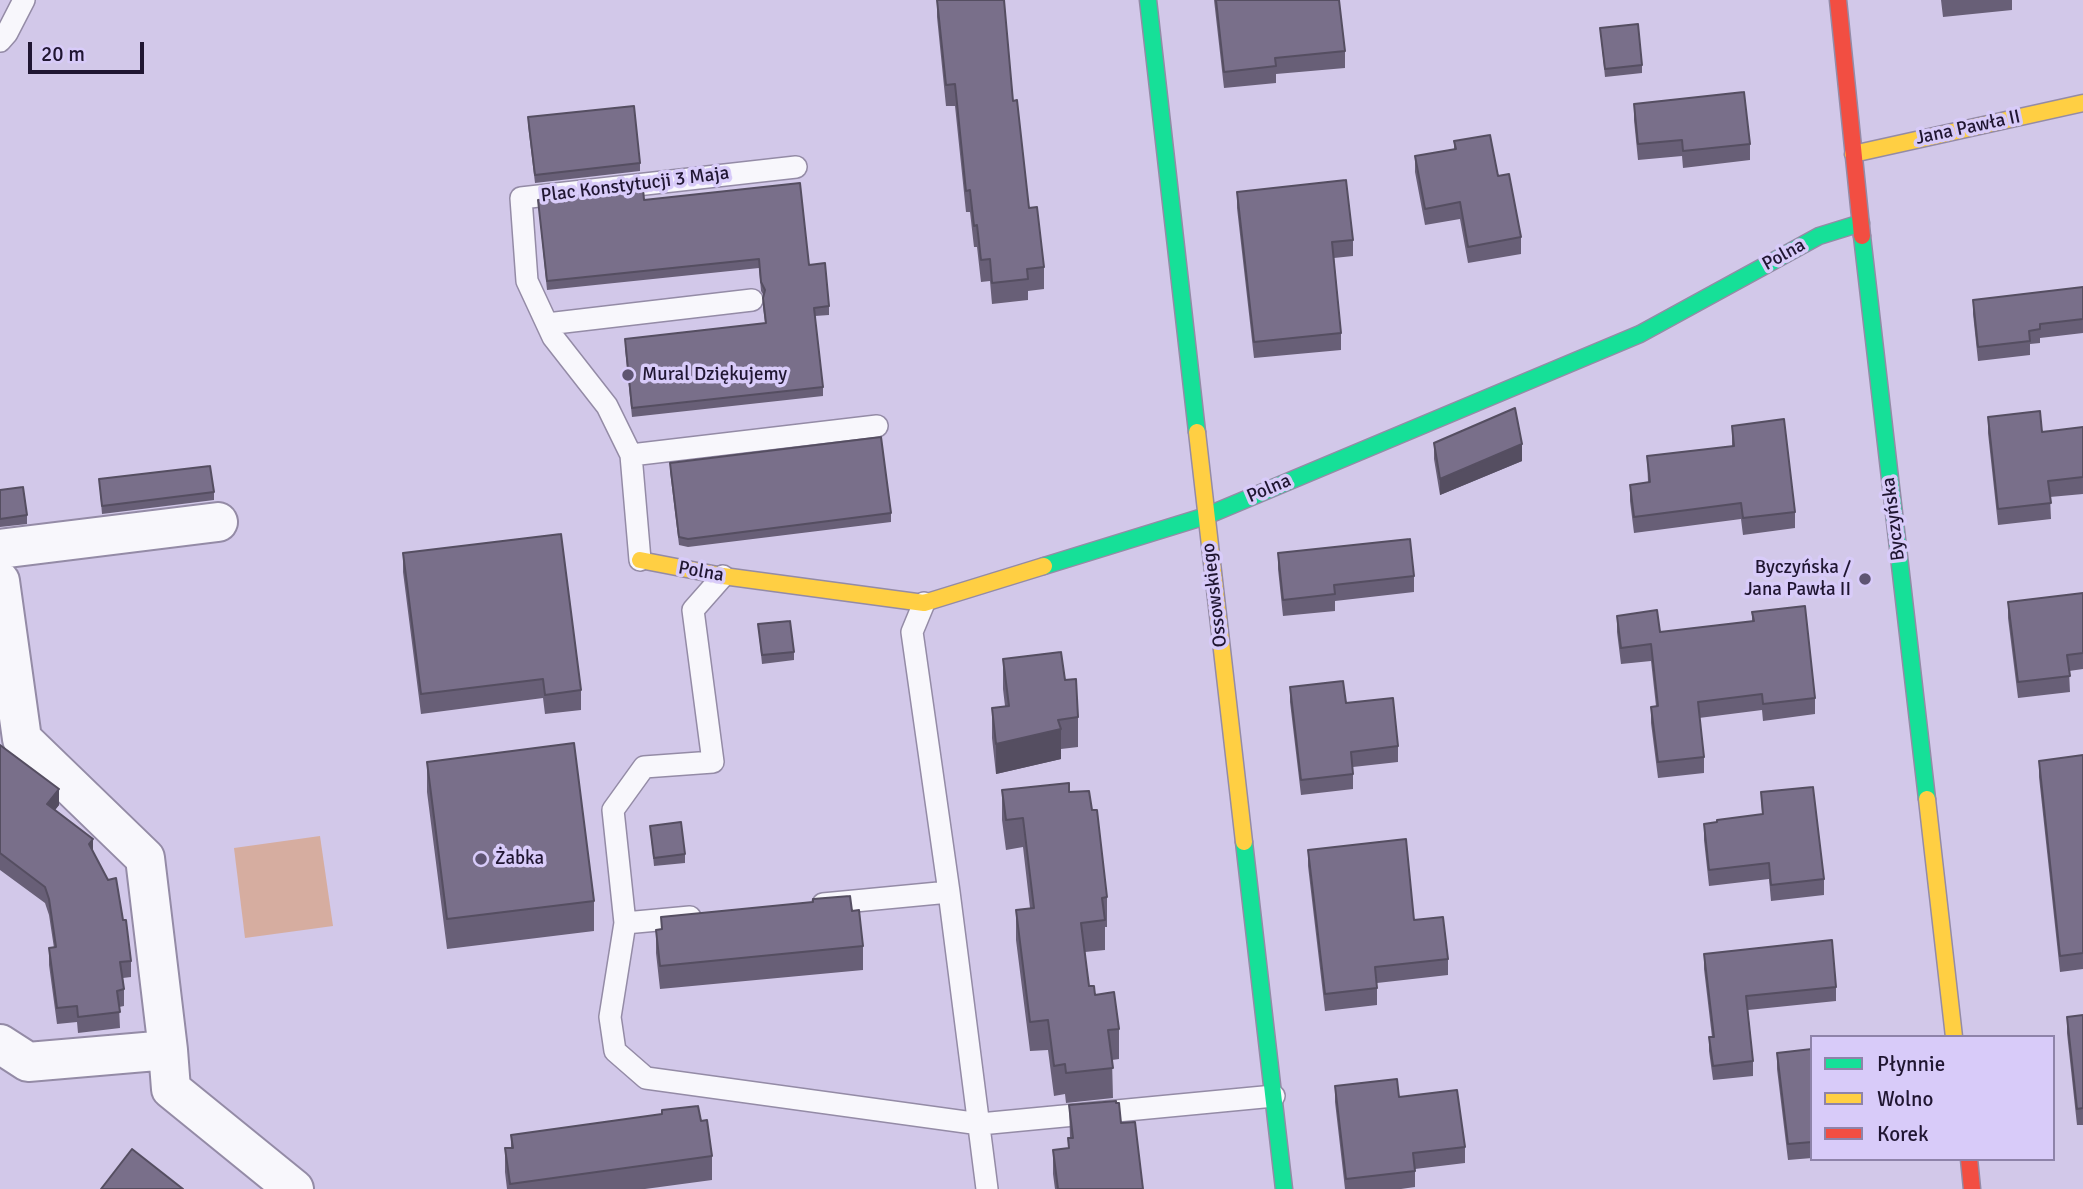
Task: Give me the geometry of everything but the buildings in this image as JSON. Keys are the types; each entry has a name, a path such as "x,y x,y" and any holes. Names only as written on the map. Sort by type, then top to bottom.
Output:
{"street":[{"name":"Ossowskiego","path":"1147,0 1284,1189"},
{"name":"Byczyńska","path":"1838,0 1853,154 1954,1035"},
{"name":"Jana Pawła II","path":"1853,154 2083,103"},
{"name":"Polna","path":"640,560 723,576 924,603 1206,516 1640,334 1819,236 1861,223"},
{"path":"0,549 218,522"},
{"path":"0,581 22,738 145,858 171,1089 294,1189"},
{"path":"0,1044 28,1062 168,1050"},
{"path":"1969,1161 1972,1189"}],"lane":[{"path":"0,41 24,0"},
{"name":"Plac Konstytucji 3 Maja","path":"640,560 631,455 607,405 552,337 527,281 521,198 796,167"},
{"path":"547,324 751,300"},
{"path":"631,455 877,426"},
{"path":"723,576 693,610 713,762 645,767 613,810 625,923 610,1017 615,1051 646,1078 979,1124 1273,1096"},
{"path":"924,603 912,632 988,1189"},
{"path":"808,906 949,892"},
{"path":"625,923 704,915"}],"shaded area":[{"path":"320,836 333,926 245,938 234,848"}],"traffic: fast":[{"path":"1148,0 1197,432"},
{"path":"1044,566 1206,516 1640,334 1819,236 1861,223"},
{"path":"1862,236 1927,799"},
{"path":"1244,842 1284,1189"}],"traffic: slow":[{"path":"1853,154 2083,103"},
{"path":"1197,432 1244,842"},
{"path":"640,560 723,576 924,603 1044,566"},
{"path":"1927,799 1954,1035"}],"traffic: jam":[{"path":"1838,0 1862,236"},
{"path":"1969,1161 1972,1189"}],"place":[{"name":"Mural Dziękujemy","path":"628,375"},
{"name":"Byczyńska / Jana Pawła II","path":"1865,579"},
{"name":"Żabka","path":"481,859"}]}
